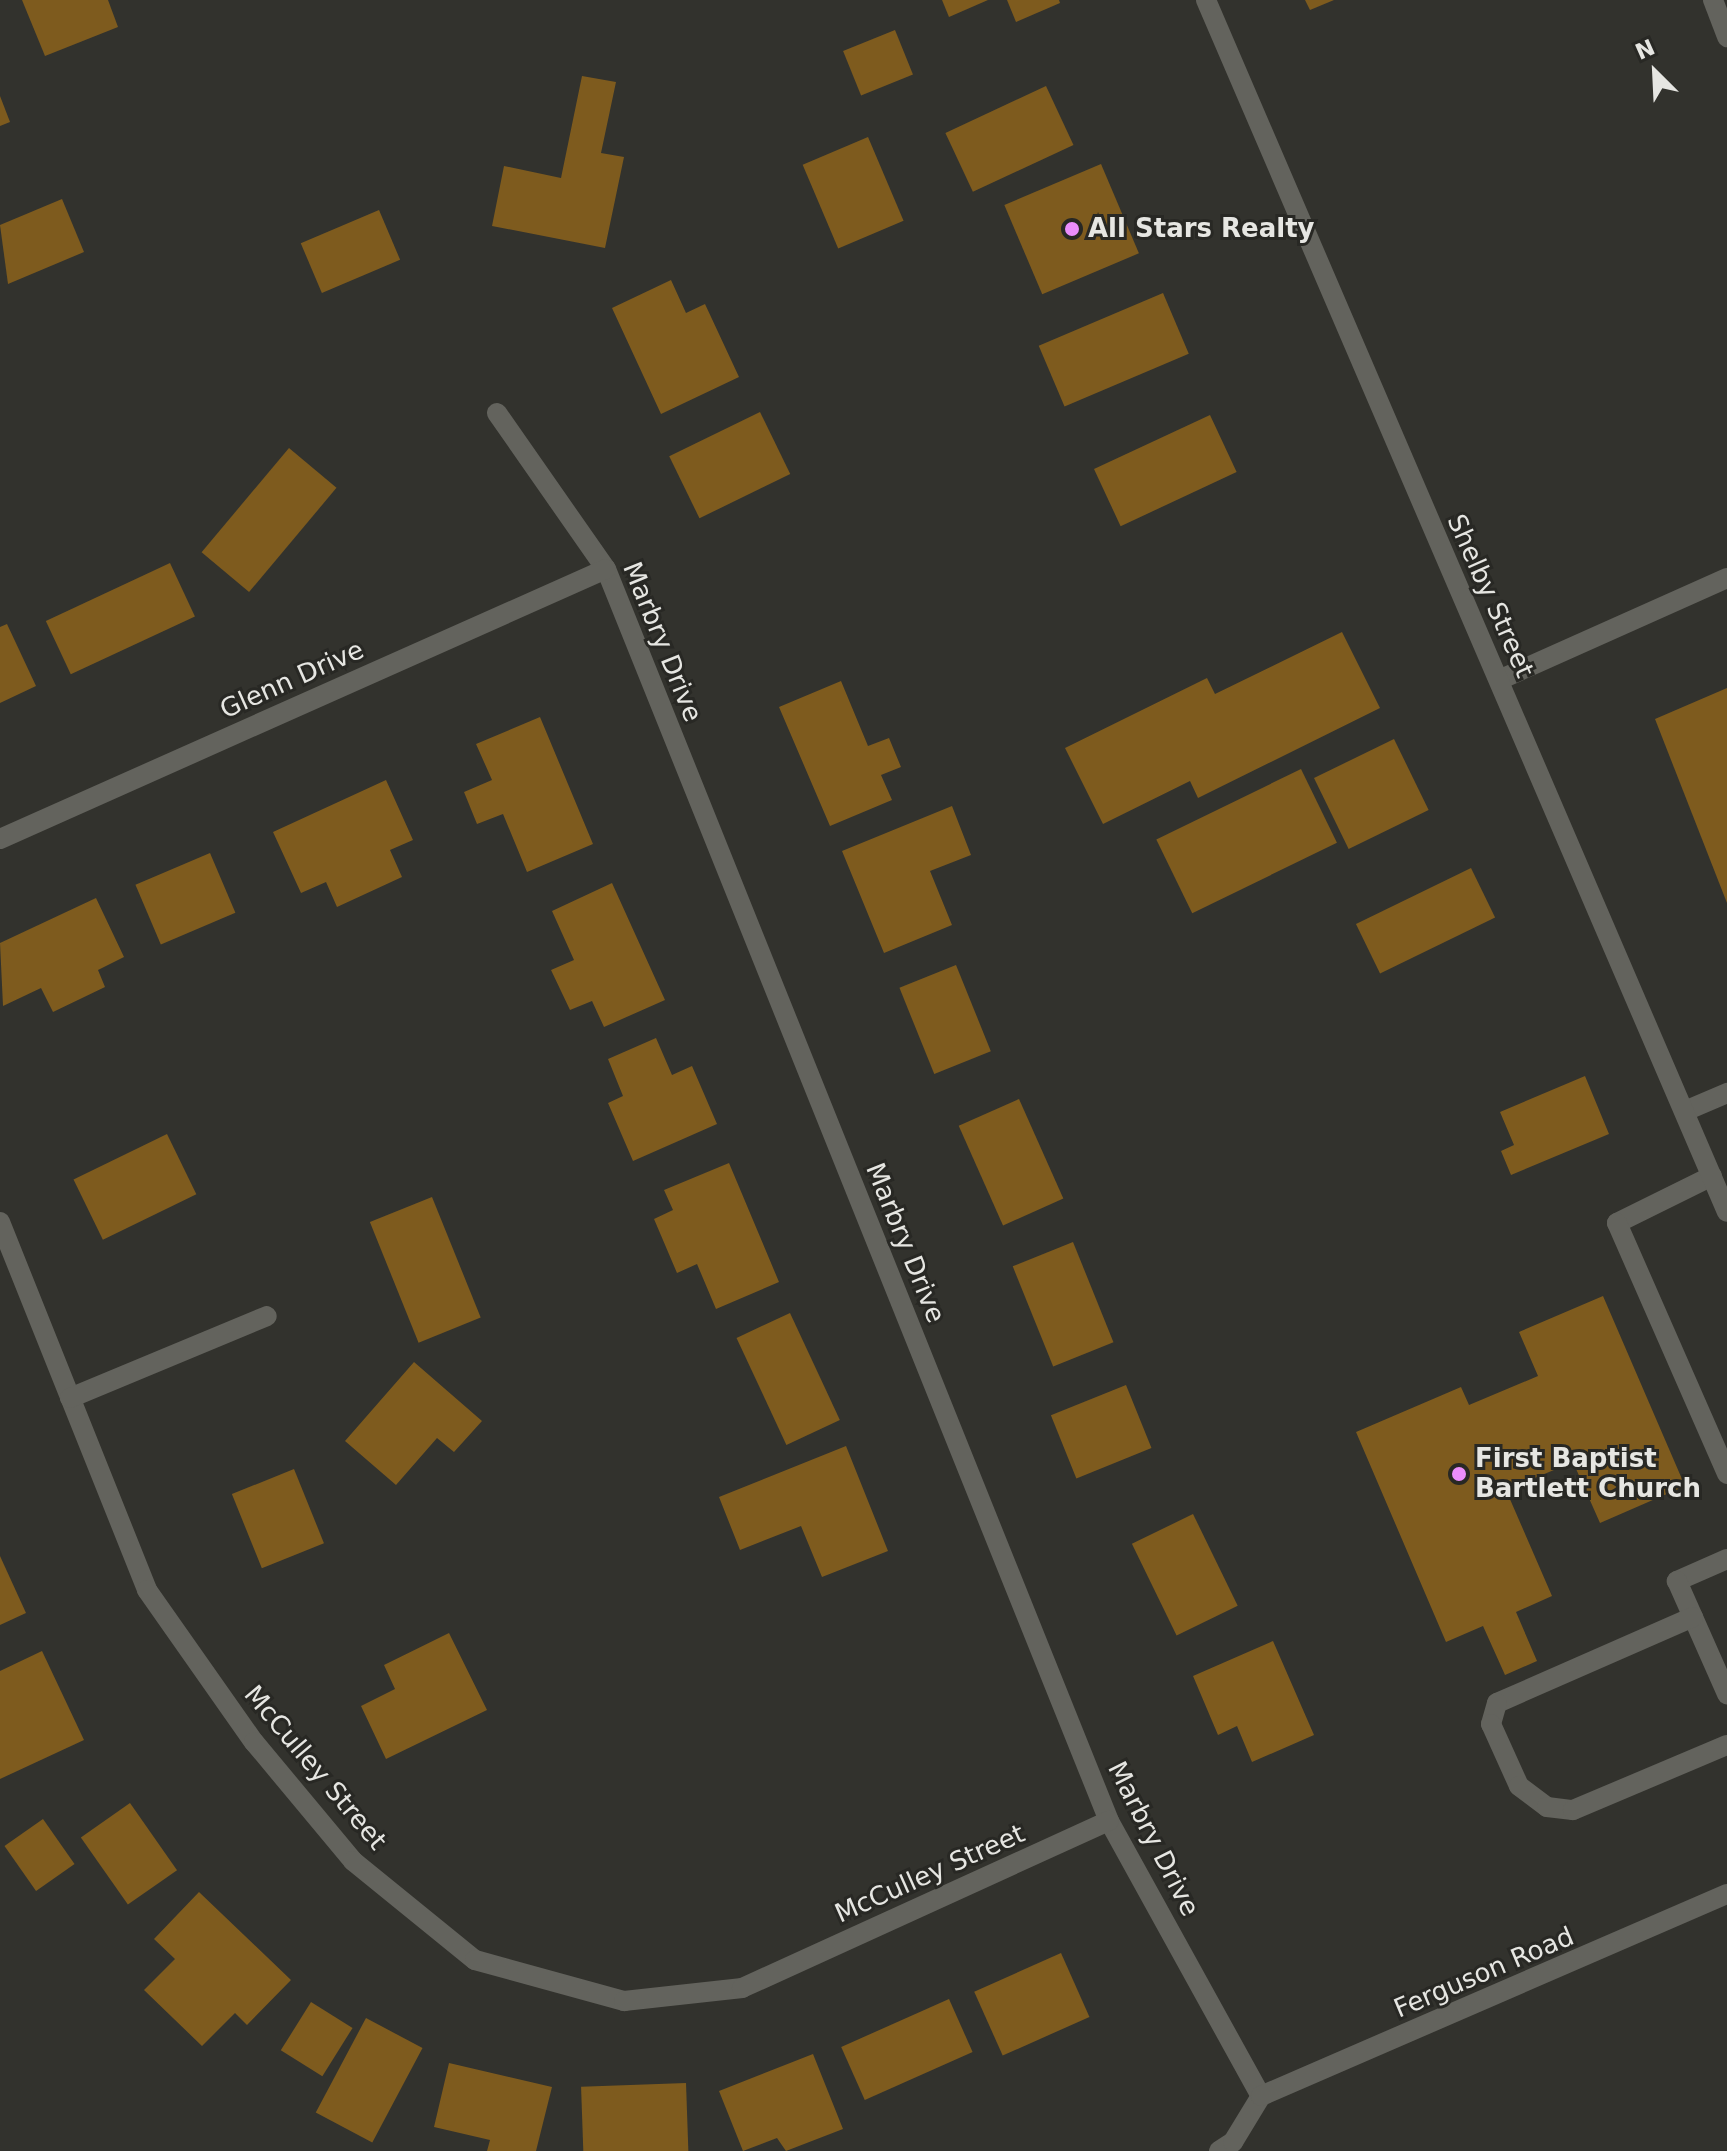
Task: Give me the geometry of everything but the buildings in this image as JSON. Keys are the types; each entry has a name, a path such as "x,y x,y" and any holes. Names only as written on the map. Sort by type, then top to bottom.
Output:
{"street":[{"name":"Shelby Street","path":"1206,0 1685,1111 1719,1173 1727,1212"},
{"path":"1713,0 1727,37"},
{"name":"Marbry Drive","path":"497,413 606,569 1109,1821 1261,2096"},
{"name":"Glenn Drive","path":"0,839 606,569"},
{"path":"1499,680 1727,578"},
{"path":"1685,1111 1727,1093"},
{"path":"1719,1173 1617,1223 1727,1474"},
{"name":"McCulley Street","path":"0,1222 147,1590 254,1742 353,1861 475,1960 624,2001 742,1988 1109,1821"},
{"path":"70,1398 267,1316"},
{"path":"1727,1559 1677,1581 1727,1694"},
{"path":"1693,1617 1497,1703 1491,1724 1519,1786 1547,1807 1573,1810 1727,1745"},
{"name":"Ferguson Road","path":"1261,2096 1727,1894"},
{"path":"1219,2151 1233,2142 1261,2096"}],"place":[{"name":"All Stars Realty","path":"1072,229"},
{"name":"First Baptist Bartlett Church","path":"1459,1474"}]}
